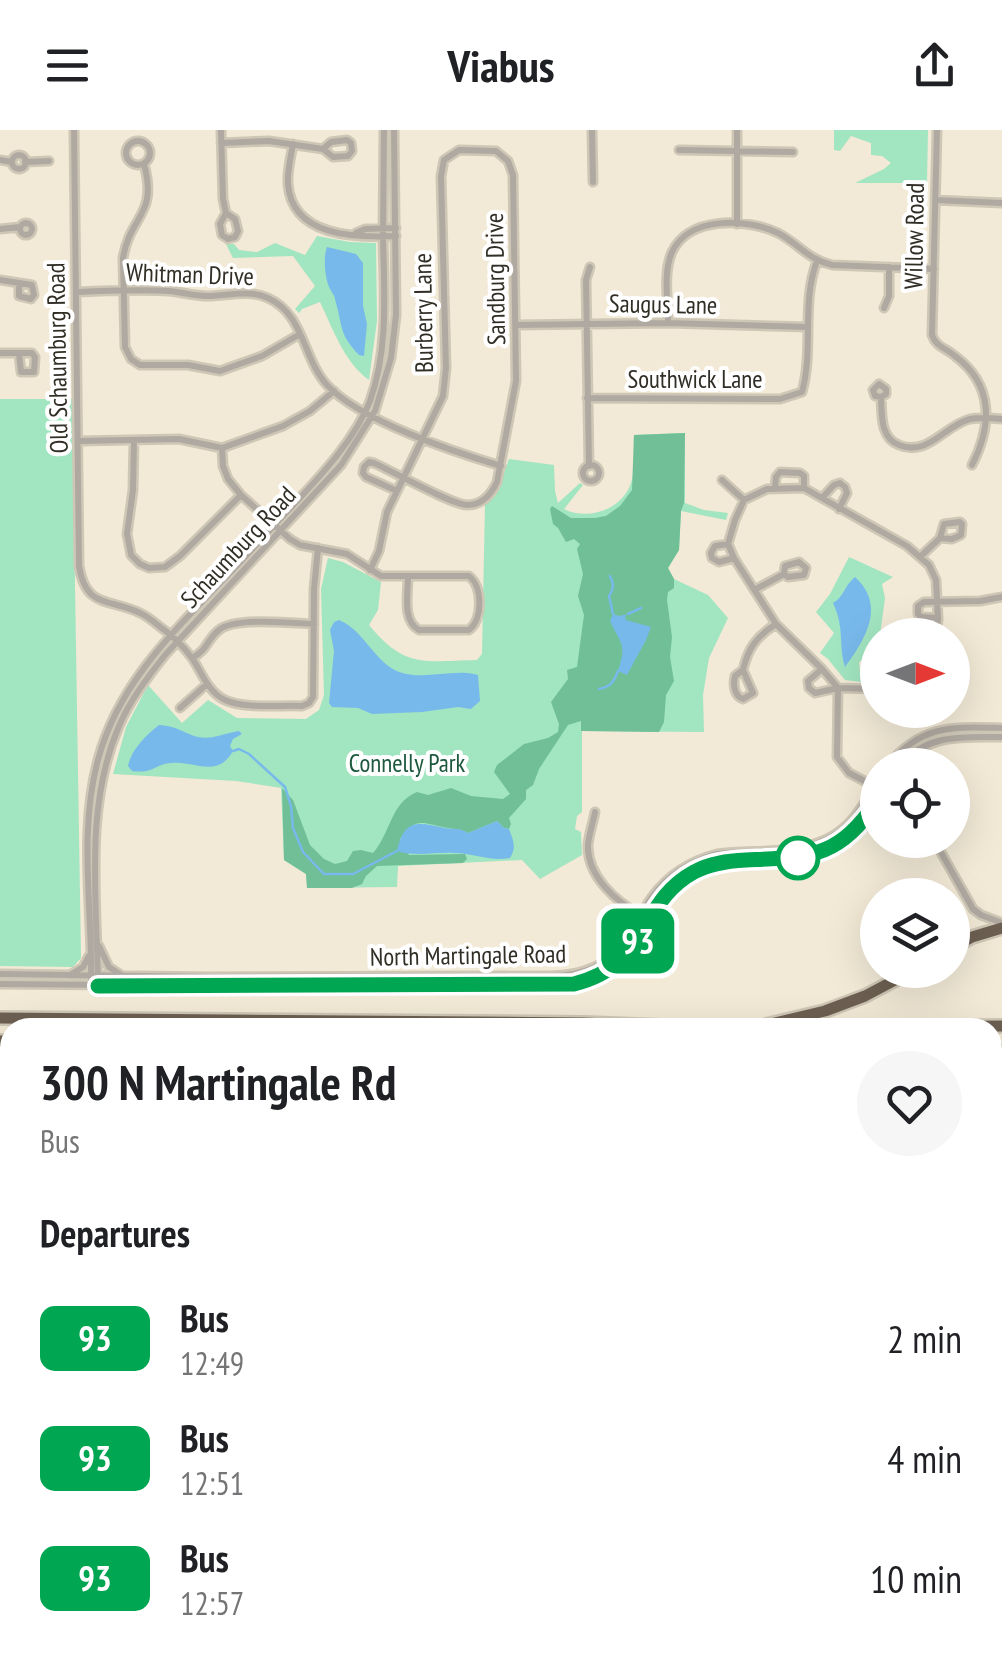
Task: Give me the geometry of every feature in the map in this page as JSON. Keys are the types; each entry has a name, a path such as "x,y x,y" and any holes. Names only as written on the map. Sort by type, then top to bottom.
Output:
{"highway":[{"path":"970,938 1002,926"},
{"path":"793,1018 880,988"}],"street":[{"name":"Old Schaumburg Road","path":"74,130 82,585 102,602 143,614 170,635"},
{"path":"221,130 226,213"},
{"name":"Schaumburg Road","path":"368,414 382,346 384,130"},
{"name":"Schaumburg Road","path":"94,986 96,850 103,772 126,711 140,688 368,414 387,374 396,315 394,130"},
{"path":"592,130 593,182"},
{"path":"737,224 738,130"},
{"name":"Willow Road","path":"937,130 932,335 935,342 976,376 987,418"},
{"path":"221,143 269,141 324,149"},
{"path":"292,144 288,184 294,204 313,226 334,233 364,229 396,232"},
{"name":"Sandburg Drive","path":"444,160 459,150 496,151 508,161 513,175 516,381 500,466"},
{"path":"679,150 793,152"},
{"path":"0,160 12,162 20,156 25,162 49,162"},
{"name":"Burberry Lane","path":"370,570 379,552 386,512 443,396 446,368 440,176 444,160"},
{"path":"144,164 150,185 148,201 125,246 124,347 131,359 140,365 188,365 220,371 262,356 300,334"},
{"path":"936,200 1002,203"},
{"path":"668,323 671,253 695,228 714,224 760,227 781,234 816,262 832,266 934,269"},
{"path":"0,229 20,227"},
{"path":"808,326 810,279 816,262"},
{"path":"884,308 889,296 889,267"},
{"path":"589,466 586,280 590,268"},
{"path":"0,280 19,284"},
{"name":"Whitman Drive","path":"76,292 205,296 251,293 269,298 294,319 316,368 334,392 368,414 462,455 500,466"},
{"name":"Saugus Lane","path":"516,325 808,326"},
{"name":"Southwick Lane","path":"587,398 780,399 802,392 808,372 808,326"},
{"path":"0,354 19,354"},
{"path":"78,440 180,438 222,448 283,426 334,392"},
{"path":"881,398 886,435 894,444 909,448 924,446 969,419 1002,419"},
{"path":"972,465 984,440 987,418"},
{"path":"134,440 134,490 126,534 131,555 140,564 165,567 240,495"},
{"path":"222,448 223,466 240,495 300,545 347,554 381,576 469,576 478,585 479,619 474,627 412,627 408,621 408,577"},
{"path":"396,491 366,477 363,473 368,462 470,505 492,492 500,466"},
{"path":"775,488 780,472 800,473 804,476 804,488"},
{"path":"722,480 744,500"},
{"path":"822,498 834,484 846,487 848,493 839,510"},
{"path":"860,778 849,773 837,757 838,688 776,624 728,544 744,500 775,488 804,488 921,556 936,580 938,602 938,618 921,617 917,610 924,602 938,602 980,600 1002,597"},
{"name":"Schaumburg Road","path":"94,975 86,831 98,756 114,716 144,666 170,635 277,528"},
{"path":"921,556 940,538"},
{"path":"728,544 715,546 710,554 719,562 734,558"},
{"path":"170,635 192,658 217,696 229,702 302,706 309,703 313,697 318,548"},
{"path":"756,589 784,574"},
{"path":"192,658 203,652 218,630 228,626 314,624"},
{"path":"743,670 752,644 776,624"},
{"path":"822,669 808,681 815,693 860,689"},
{"path":"180,708 208,684"},
{"path":"906,748 932,732 1002,728"},
{"path":"921,748 943,738 1002,738"},
{"name":"North Martingale Road","path":"0,974 564,976 608,960 628,940 650,899 677,872 704,857 803,848 830,837 850,822 860,808"},
{"path":"595,812 588,844 590,860 611,894 641,915"},
{"name":"North Martingale Road","path":"0,984 574,984 600,975 621,960 636,944 666,895 696,871 718,863 815,855 830,849 860,825"},
{"path":"944,858 973,909 1002,926"},
{"path":"97,940 109,968 122,976"},
{"path":"70,975 83,966 91,950"}],"green space":[{"path":"834,130 928,130 927,183 855,183 891,163 882,156 871,155 871,143 851,136 840,151 834,150"},
{"path":"317,236 376,243 377,321 369,380 346,355 320,302 299,313 295,309 315,286 293,256 233,258 226,244 257,252 275,243 305,255"},
{"path":"0,399 72,399 81,958 73,967 0,966"},
{"name":"Connelly Park","path":"685,433 685,503 728,513 726,520 681,511 679,550 668,568 674,579 708,595 728,618 709,658 703,695 704,732 582,731 582,812 577,816 575,829 581,832 582,855 540,879 522,860 398,866 397,887 307,888 306,874 284,860 281,788 236,781 113,774 126,727 148,685 182,723 208,700 237,718 306,719 319,710 324,695 321,589 328,558 381,582 378,610 369,625 394,649 405,656 429,661 477,660 482,654 485,504 495,496 509,459 554,465 558,503 580,483 583,485 564,509 593,513 612,506 627,492 633,472 634,435"},
{"path":"685,433 679,550 668,568 674,579 667,600 674,681 666,695 664,722 659,732 581,731 581,721 568,725 533,785 526,790 526,799 509,818 509,829 497,821 468,833 418,823 400,839 409,855 465,854 467,859 463,863 377,866 362,884 352,888 307,888 306,874 284,860 282,788 293,800 310,845 335,864 347,861 353,851 373,853 401,803 417,792 428,795 451,788 471,796 503,799 510,794 494,772 497,765 524,744 558,732 551,702 568,679 567,670 577,667 584,615 578,596 583,574 577,549 580,544 574,539 566,542 553,524 550,509 552,506 571,518 606,516 632,490 634,435"},
{"path":"849,557 893,577 882,584 882,618 860,618 860,682 845,680 820,653 834,633 816,612"}],"water":[{"path":"327,247 356,254 363,263 367,324 364,356 348,342 343,330 326,278"},
{"path":"855,577 864,588 871,610 870,618 860,618 860,645 845,667 833,603"},
{"path":"613,614 628,614 626,620 651,627 627,675 618,671 622,649 610,621"},
{"path":"339,620 399,672 478,675 480,701 471,709 422,712 372,714 358,708 332,707 329,703 334,651 330,630"},
{"path":"159,725 203,738 239,731 242,734 233,739 233,751 227,759 213,767 172,763 132,771 128,766 132,754"},
{"path":"497,821 509,829 512,837 510,858 397,851 404,833 413,825 427,824 468,833"}],"waterway":[{"path":"610,576 613,614"},
{"path":"628,614 641,608"},
{"path":"599,689 611,683 618,671"},
{"path":"233,751 239,749 249,754 285,787 293,828 303,852 324,874 353,874 397,851"}],"bus line":[{"name":"93","path":"98,986 574,984 613,968 636,944 666,895 696,871 718,863 815,855 830,849 860,825"}]}
